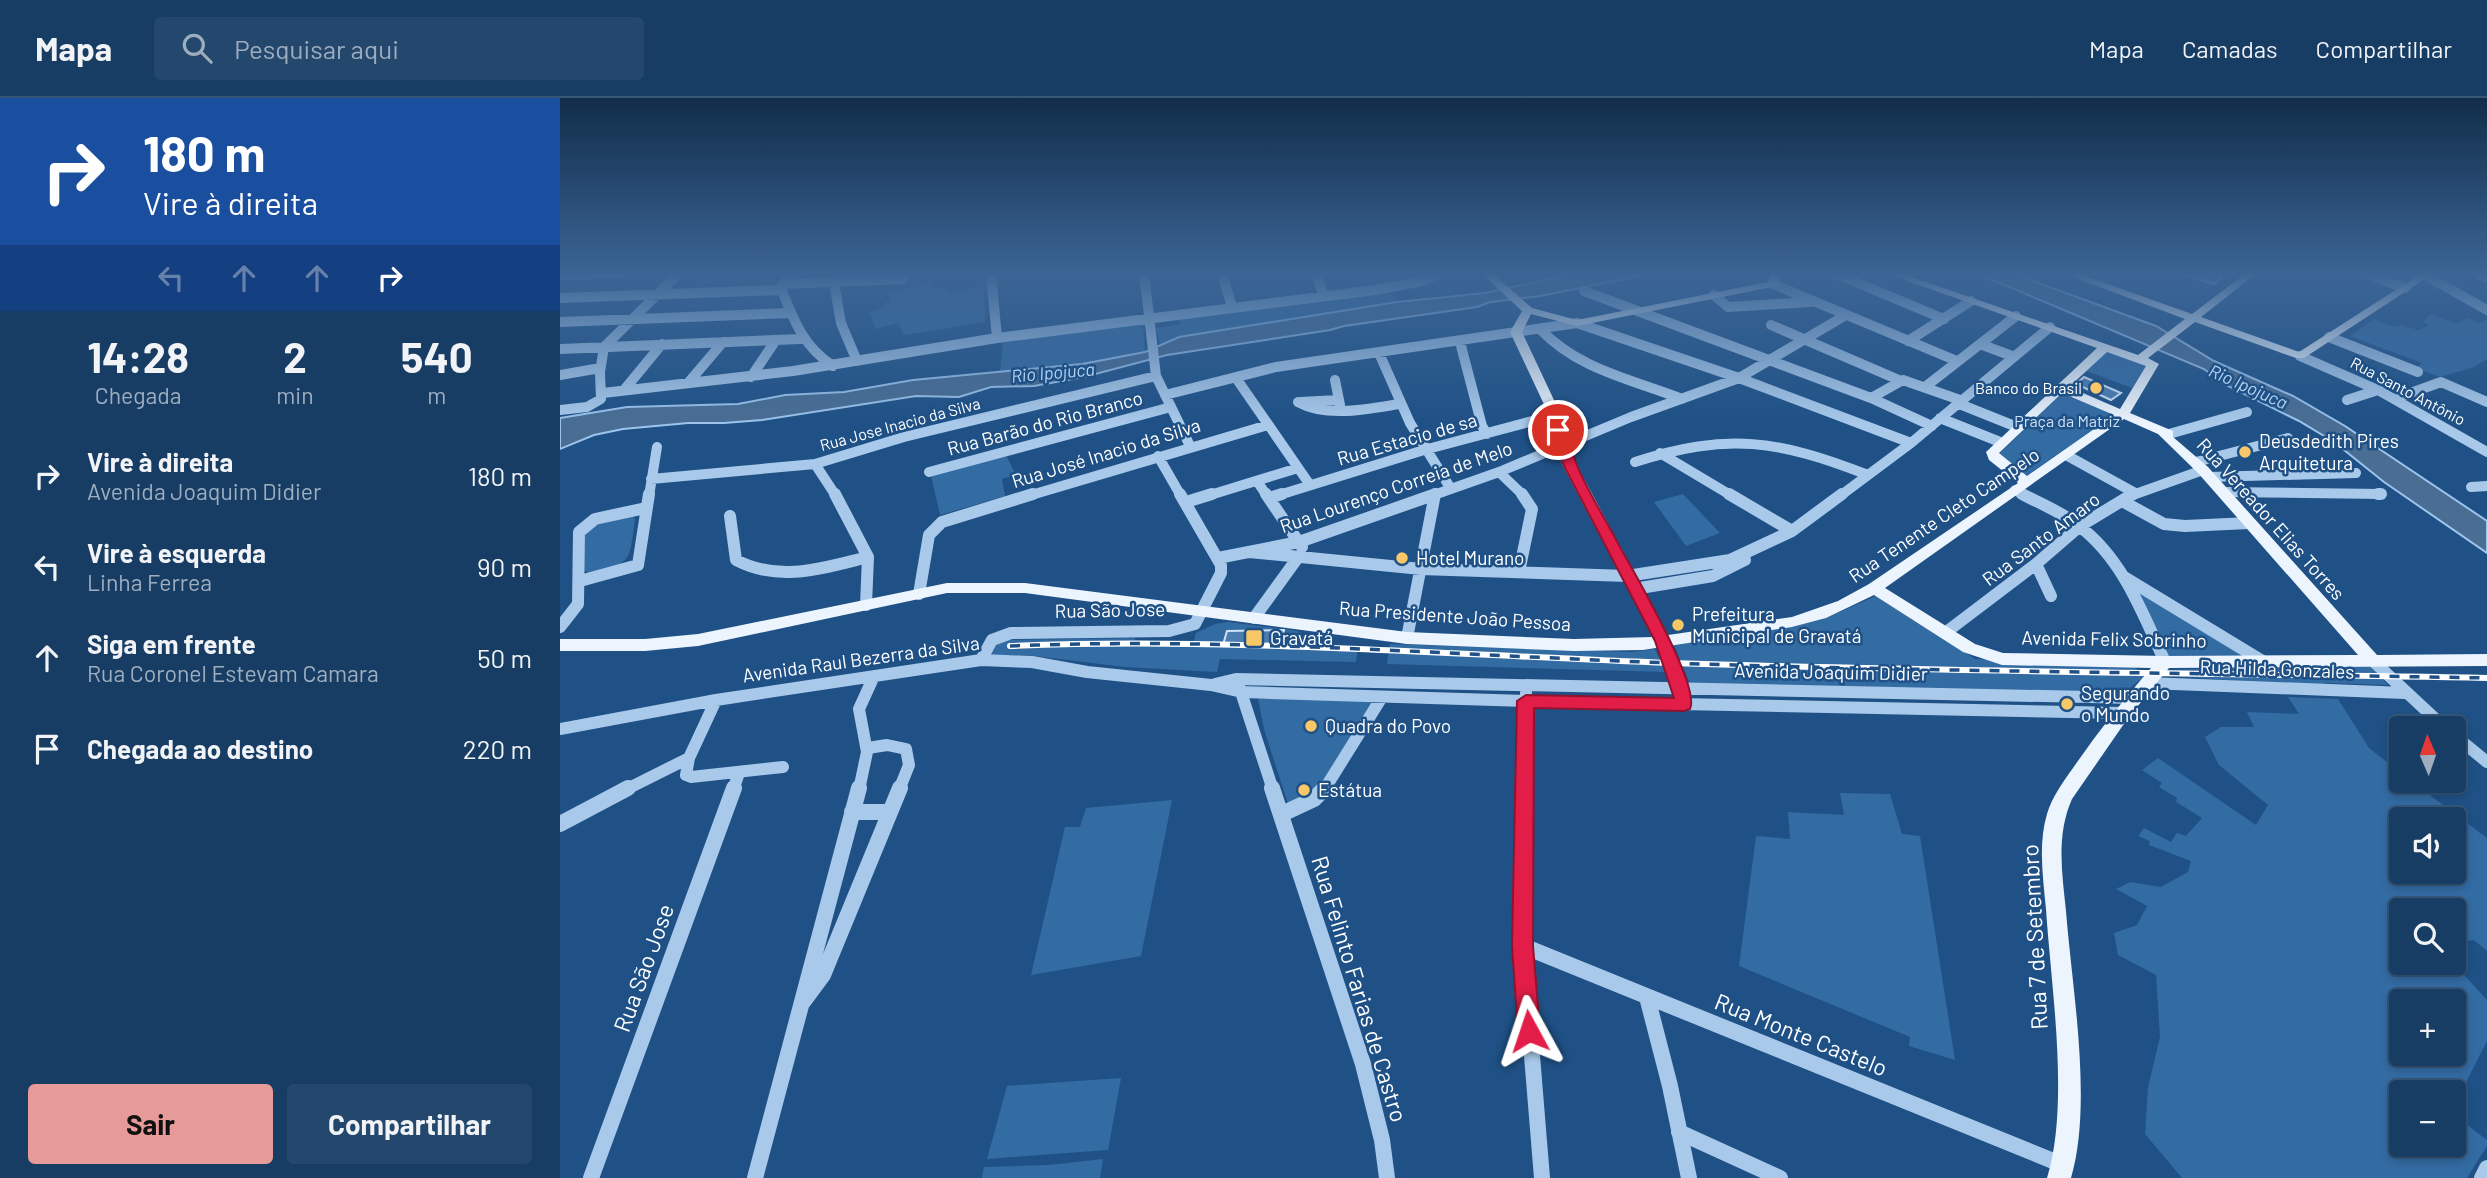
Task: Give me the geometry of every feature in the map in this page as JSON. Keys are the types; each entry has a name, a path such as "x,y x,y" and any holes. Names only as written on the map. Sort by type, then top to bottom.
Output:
{"main road":[{"path":"1521,323 1516,332 1555,415 1562,446 1663,641"},
{"path":"2039,323 2105,347 2143,356 2185,323"},
{"name":"Rua Santo Antônio","path":"2214,323 2300,356"},
{"path":"2300,356 2350,323"},
{"path":"2020,486 1992,455 2000,443 2105,347"},
{"name":"Rua Tenente Cleto Campelo","path":"1663,641 1821,614 1874,587 2123,414 2153,364 2143,356"},
{"name":"Rua Vereador Elias Torres","path":"2061,388 2169,434"},
{"name":"Rua Vereador Elias Torres","path":"2169,434 2164,435 2203,470 2372,660"},
{"name":"Avenida Felix Sobrinho","path":"1874,587 1977,652 2002,659 2165,662 2487,660"},
{"name":"Rua Presidente João Pessoa","path":"560,645 645,645 698,640 947,588 1025,588 1407,638 1601,646 1631,646 1663,641"},
{"name":"Rua 7 de Setembro","path":"2061,1172 2068,1119 2068,1066 2051,852 2054,825 2064,796 2128,706 2165,662"}],"street":[{"path":"560,410 587,407 601,399 603,393 600,368 604,346 626,323"},
{"path":"793,323 800,339 816,356 833,366"},
{"path":"839,323 857,361"},
{"path":"996,323 997,338"},
{"path":"603,393 833,366 997,338 1145,323"},
{"path":"1149,323 1156,372 1191,446"},
{"path":"1165,395 1276,367 1575,323"},
{"path":"1578,323 1739,378 1911,443"},
{"path":"1666,323 1871,398 1932,426"},
{"name":"Rua Lourenço Correia de Melo","path":"1218,558 1299,542 1499,472 1739,378 1831,323"},
{"path":"1868,323 1957,360"},
{"path":"1908,341 1936,323"},
{"path":"1925,387 2006,323"},
{"path":"1771,325 2017,427"},
{"path":"1249,552 1422,569 1627,576 1711,565 1752,552 1792,531 1911,443 2050,327"},
{"path":"1540,329 1554,346 1572,359 1682,399"},
{"path":"2329,337 2418,372"},
{"path":"560,349 800,339"},
{"path":"751,377 776,340"},
{"path":"688,383 723,342"},
{"path":"1460,342 1482,426 1487,434"},
{"path":"625,390 662,344"},
{"path":"1980,344 2012,356"},
{"path":"1379,353 1399,404 1424,450 1451,489"},
{"name":"Rua Santo Antônio","path":"2300,356 2378,390 2487,452"},
{"path":"560,376 600,368"},
{"name":"Rua Jose Inacio da Silva","path":"651,479 815,464 904,437 1156,372"},
{"path":"1236,379 1310,485"},
{"path":"1335,380 1339,405"},
{"path":"1871,398 1899,380"},
{"path":"2394,399 2441,382 2487,402"},
{"path":"2473,396 2487,389"},
{"path":"2347,400 2378,390"},
{"path":"1298,402 1308,409 1339,405 1399,404"},
{"name":"Rua Barão do Rio Branco","path":"929,472 1171,407"},
{"path":"2169,434 2247,412"},
{"name":"Rua Estacio de sa","path":"1269,498 1424,450 1555,415"},
{"path":"1940,418 2000,443"},
{"name":"Rua José Inacio da Silva","path":"919,594 929,536 942,522 1268,425"},
{"path":"2203,470 2288,438"},
{"path":"1635,462 1693,444 1770,443 1790,447 1868,475"},
{"path":"580,581 638,565 657,447"},
{"path":"1660,453 1792,531"},
{"path":"2066,455 2135,493"},
{"path":"1158,456 1218,558 1221,573 1203,611"},
{"path":"815,464 838,498 869,557 866,605"},
{"path":"1186,502 1297,468"},
{"path":"2203,470 2356,473"},
{"name":"Rua Santo Amaro","path":"1945,632 2036,564 2080,526 2135,493 2203,470"},
{"path":"1499,472 1527,499 1532,509 1519,572"},
{"path":"1257,481 1299,542 1304,556"},
{"path":"2020,486 2080,526 2123,577 2165,662"},
{"path":"2471,487 2487,486"},
{"path":"2223,492 2381,494"},
{"path":"1407,638 1435,494"},
{"path":"2122,501 2164,524 2185,526 2249,523"},
{"path":"560,627 578,604 579,532 595,519 646,508"},
{"path":"730,516 736,560 762,573 784,574 869,557"},
{"path":"1634,589 1713,576 1737,566 1752,552"},
{"path":"1254,618 1304,556"},
{"path":"2036,564 2051,596"},
{"path":"2123,577 2264,662"},
{"name":"Rua São Jose","path":"981,660 992,640 999,635 1169,631 1195,624 1203,611"},
{"path":"1663,641 1684,704"},
{"name":"Avenida Raul Bezerra da Silva","path":"560,729 716,700 981,660 1032,662 1087,672 1211,685 1526,694"},
{"path":"2372,660 2431,716"},
{"path":"755,1178 868,748 858,712 874,676"},
{"name":"Rua Hilda Gonzales","path":"2148,683 2405,694"},
{"name":"Rua Felinto Farias de Castro","path":"1239,686 1363,1064 1382,1140 1387,1178"},
{"name":"Avenida Raul Bezerra da Silva","path":"1317,688 1382,697 1418,691"},
{"name":"Avenida Joaquim Didier","path":"1526,694 1681,689 1991,694 2128,706"},
{"path":"1807,691 1811,707"},
{"path":"1908,693 1912,709"},
{"path":"1526,694 1522,946 1542,1178"},
{"name":"Avenida Joaquim Didier","path":"1526,694 1684,704 1811,707 1997,710 2128,706"},
{"path":"1991,694 1997,710"},
{"path":"1282,814 1314,799 1322,792 1382,697"},
{"path":"716,700 685,771 691,777 783,767"},
{"path":"799,1007 823,975 908,765 906,749 887,745 868,748"},
{"path":"2466,745 2487,762"},
{"path":"563,822 689,758"},
{"name":"Rua São Jose","path":"591,1178 739,773"},
{"path":"852,812 890,812"},
{"name":"Rua Monte Castelo","path":"1522,946 2061,1172"},
{"path":"1647,997 1689,1178"},
{"path":"1679,1132 1780,1178"},
{"path":"2482,1178 2487,1168"}],"green space":[{"path":"873,323 896,323 875,329"},
{"path":"898,323 976,323 904,335"},
{"path":"1143,323 1145,352 1082,364 1000,372 1003,341"},
{"path":"1264,323 1179,337 1160,345 1156,328 1180,324"},
{"path":"2368,323 2385,323 2394,327 2401,325 2419,330 2429,325 2426,323 2487,323 2487,359 2474,367 2440,377 2416,368 2422,363 2350,336"},
{"path":"2108,350 2149,364 2132,388 2086,371"},
{"name":"Praça da Matriz","path":"2063,392 2115,414 2025,477 1999,454"},
{"path":"1006,455 1016,475 1002,479 1005,496 940,515 931,476"},
{"path":"1683,494 1720,533 1686,546 1654,502"},
{"path":"632,516 635,519 633,534 626,559 613,567 589,574 584,570 584,536 592,525"},
{"path":"2132,585 2250,657 2168,657"},
{"path":"1878,595 1975,659 2131,664 2145,676 2122,694 1691,686 1674,645 1796,626 1826,618"},
{"path":"1228,622 1301,632 1297,644 1210,645 1358,648 1356,662 1220,659 1217,672 1125,667 1026,655 990,655 991,649 1003,640 1135,638 1135,643 1193,645 1196,633 1215,624"},
{"path":"1390,644 1632,652 1655,649 1666,672 1387,664"},
{"path":"2368,664 2388,685 2324,683 2320,687 2173,676 2165,670"},
{"path":"2288,697 2338,699 2369,748 2389,764 2389,793 2427,793 2446,807 2389,807 2389,884 2466,884 2466,822 2487,838 2487,951 2474,940 2466,941 2466,898 2389,898 2389,975 2464,975 2487,1000 2487,1041 2466,1082 2466,1080 2389,1080 2389,1157 2466,1157 2466,1124 2487,1140 2487,1146 2467,1178 2182,1178 2145,1134 2148,1087 2160,1037 2156,975 2118,955 2114,933 2137,925 2147,906 2116,889 2130,882 2161,887 2188,872 2191,861 2149,845 2150,841 2138,836 2144,828 2171,842 2177,833 2186,836 2202,818 2176,802 2177,798 2159,787 2162,783 2142,770 2158,758 2256,825 2268,805 2219,765 2205,737 2221,727 2254,727 2247,712 2299,714"},
{"path":"1258,699 1371,699 1372,702 1316,792 1288,804 1264,729"},
{"path":"1840,793 1890,794 1902,834 1920,836 1955,1060 1909,1046 1910,1037 1739,966 1756,836 1790,839 1788,812 1844,815"},
{"path":"1172,800 1141,956 1031,975 1065,827 1080,827 1086,808"},
{"path":"1121,1078 1108,1150 987,1159 1007,1086"},
{"path":"1103,1159 1100,1178 982,1178 984,1167 1049,1165"}],"water":[{"name":"Rio Ipojuca","path":"1264,323 1362,323 1167,355 1084,377 1034,386 991,387 959,397 916,396 762,420 623,429 594,435 560,449 560,418 627,407 738,404 785,395 844,392 913,380 1082,364 1145,352 1179,337"},
{"name":"Rio Ipojuca","path":"2096,323 2149,323 2156,326 2214,361 2293,396 2345,426 2487,521 2487,553 2384,482 2334,442 2299,421 2224,384 2204,369"}],"building":[{"name":"Banco do Brasil","path":"2084,377 2121,393 2111,400 2076,384"},
{"name":"Gravatá","path":"1284,630 1281,645 1223,645 1227,631"}],"railway":[{"path":"1010,646 1258,645 1772,666 2487,678"}],"place":[{"name":"Banco do Brasil","path":"2096,388"},
{"name":"Deusdedith Pires Arquitetura","path":"2245,452"},
{"name":"Hotel Murano","path":"1402,558"},
{"name":"Prefeitura Municipal de Gravatá","path":"1678,625"},
{"name":"Gravatá","path":"1254,638"},
{"name":"Segurando o Mundo","path":"2067,704"},
{"name":"Quadra do Povo","path":"1311,726"},
{"name":"Estátua","path":"1304,790"}],"route":[{"path":"1529,1031 1522,946 1526,701 1684,704 1673,663 1663,641 1570,466 1558,430"}]}
